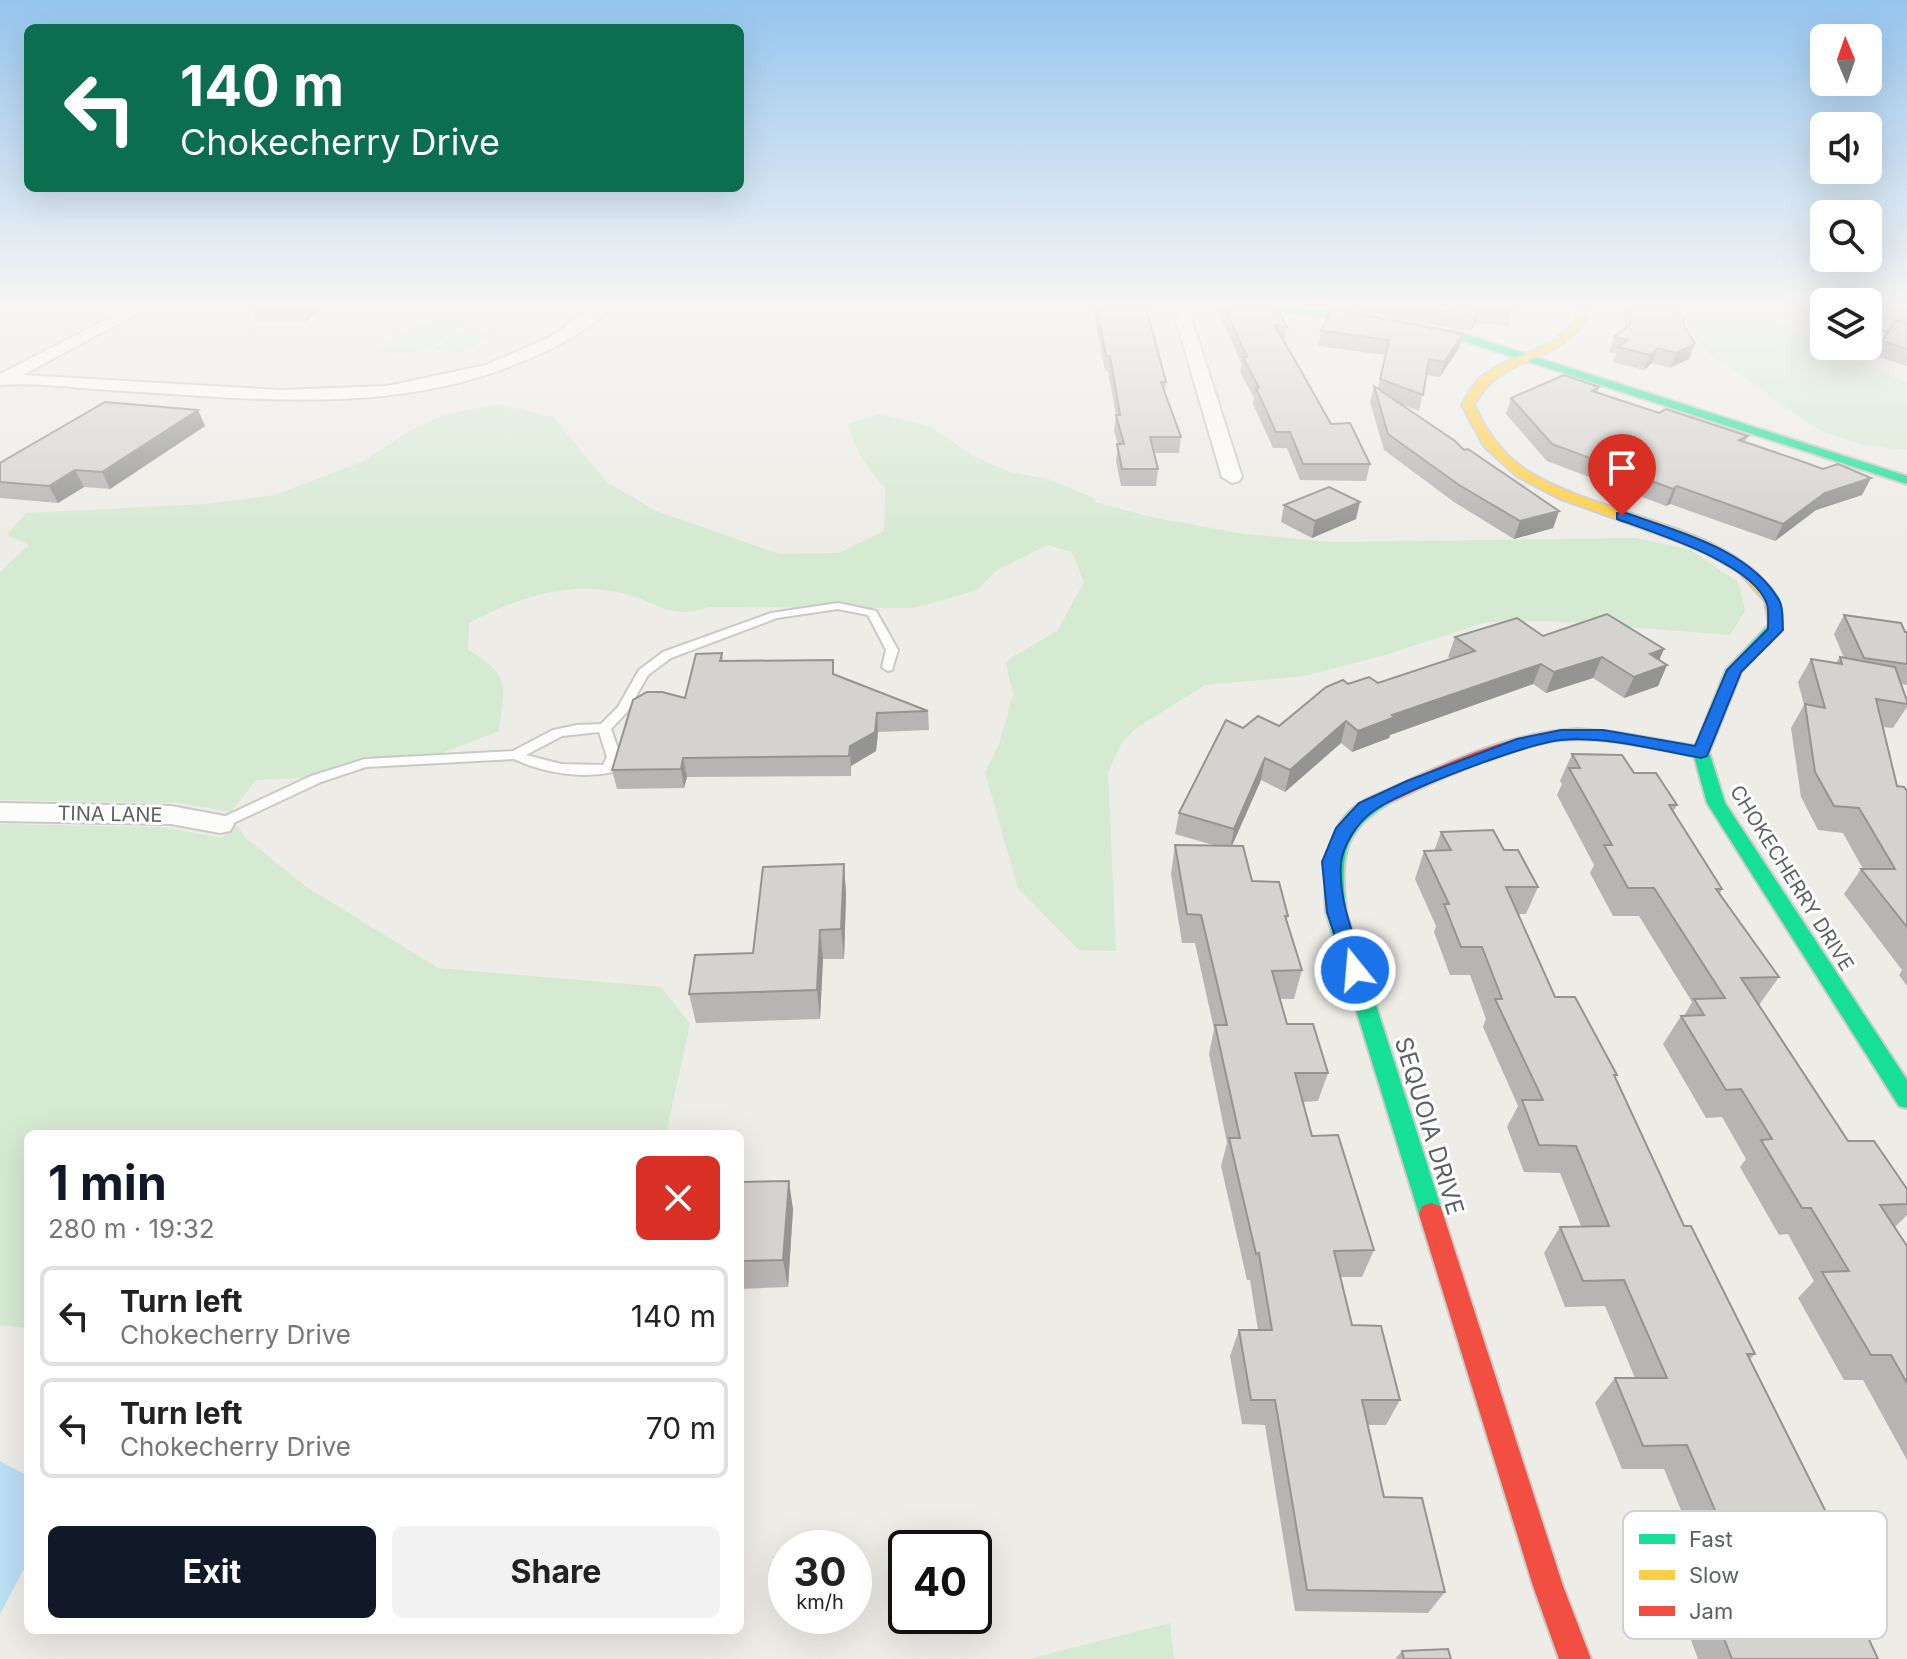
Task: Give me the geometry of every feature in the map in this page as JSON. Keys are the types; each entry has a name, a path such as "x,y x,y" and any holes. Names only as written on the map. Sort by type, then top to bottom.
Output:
{"street":[{"path":"43,381 280,395 339,395 391,391 431,381"},
{"path":"1203,381 1232,477"},
{"path":"1484,381 1468,405 1473,425 1488,445 1532,480 1704,547 1750,574 1774,603 1775,630 1734,670 1701,752"},
{"path":"1601,381 1907,480"},
{"name":"SEQUOIA DRIVE","path":"1575,1659 1548,1586 1336,912 1332,862 1343,833 1366,808 1413,785 1523,743 1561,735 1603,736 1701,752"},
{"name":"CHOKECHERRY DRIVE","path":"1701,752 1716,803 1907,1099"},
{"name":"TINA LANE","path":"0,812 171,815 220,824"}],"lane":[{"path":"516,755 549,733 573,728 604,728 623,709 643,673 667,655 775,615 838,606 872,613 892,650 888,667"},
{"path":"220,824 316,779 365,763 516,755 528,761 582,772 608,769 614,757 604,728"}],"green space":[{"path":"1749,381 1907,382 1907,450 1863,445 1822,431"},
{"path":"498,404 553,417 607,482 654,510 779,554 839,553 884,531 885,488 862,458 848,423 881,414 931,427 973,456 1010,472 1048,479 1094,498 1095,502 1151,517 1244,534 1331,542 1636,538 1691,550 1739,583 1745,611 1730,635 1550,621 1487,622 1385,655 1305,676 1205,685 1135,729 1121,744 1108,772 1116,951 1079,950 1018,888 985,772 999,744 1013,694 1006,664 1012,657 1057,631 1084,582 1072,552 1047,545 996,571 977,590 915,608 709,607 684,612 602,590 562,590 543,594 505,606 469,623 468,650 493,667 502,683 499,731 439,754 316,777 256,780 231,812 180,803 0,800 0,572 29,545 7,535 26,513 206,504 275,495 362,462 411,430 447,414"},
{"path":"0,824 161,827 222,838 236,824 246,838 305,886 438,968 661,987 690,1024 667,1130 24,1130 24,1328 0,1325"},
{"path":"1170,1623 1174,1659 1032,1659 1036,1657"}],"water":[{"path":"0,1461 24,1474 24,1569 0,1614"}],"building":[{"path":"1114,381 1166,381 1161,382 1181,437 1150,437 1158,469 1122,469 1117,444 1124,444 1116,415 1120,415"},
{"path":"1256,381 1307,381 1331,424 1350,423 1370,464 1303,464 1290,432 1276,432 1256,388 1259,388"},
{"path":"1387,381 1425,381 1423,395"},
{"path":"1549,381 1583,381 1599,387 1592,391 1659,413 1666,409 1748,436 1739,440 1823,469 1838,464 1871,478 1825,493 1783,524 1677,486 1673,489 1552,444 1511,398"},
{"path":"1374,386 1464,450 1468,449 1559,511 1520,521 1459,485 1388,434"},
{"path":"105,402 198,410 102,472 75,470 49,486 0,482 0,463"},
{"path":"1329,487 1360,502 1315,521 1284,505"},
{"path":"1607,614 1664,649 1650,654 1667,665 1634,677 1602,657 1554,672 1541,664 1392,715 1395,717 1358,731 1346,721 1290,770 1265,758 1234,829 1179,813 1226,720 1243,728 1258,716 1279,726 1326,687 1343,680 1348,684 1369,677 1378,683 1475,651 1455,637 1517,618 1543,636"},
{"path":"1844,615 1901,623 1907,632 1907,664 1864,658"},
{"path":"722,653 720,661 833,660 833,674 928,711 877,713 875,732 850,746 849,756 683,758 681,769 612,770 633,700 647,692 685,698 696,654"},
{"path":"1840,657 1895,667 1907,701 1907,704 1876,699 1897,786 1907,791 1907,927 1861,869 1895,869 1859,808 1834,806 1815,772 1805,704 1825,708 1811,659 1842,664"},
{"path":"1572,754 1622,755 1634,773 1656,773 1677,805 1669,805 1722,889 1716,889 1779,977 1741,978 1848,1141 1874,1141 1907,1189 1907,1204 1880,1205 1907,1246 1907,1383 1891,1355 1871,1355 1822,1272 1849,1271 1811,1208 1802,1208 1761,1140 1772,1139 1741,1089 1726,1090 1681,1016 1704,1015 1694,999 1725,998 1654,888 1628,888 1604,845 1612,845 1569,768 1580,768"},
{"path":"1493,830 1504,850 1518,850 1538,887 1506,887 1555,997 1575,997 1617,1075 1614,1075 1684,1226 1691,1226 1755,1354 1747,1354 1826,1511 1715,1511 1687,1445 1643,1446 1615,1378 1667,1378 1624,1280 1583,1281 1560,1227 1609,1226 1576,1146 1539,1145 1522,1100 1543,1100 1495,999 1502,999 1482,947 1461,947 1444,904 1449,904 1424,851 1451,850 1441,832"},
{"path":"1175,845 1243,846 1252,881 1279,882 1288,916 1285,916 1302,970 1272,971 1287,1024 1313,1024 1328,1073 1295,1073 1312,1136 1338,1135 1374,1250 1334,1251 1352,1325 1381,1326 1400,1400 1362,1400 1384,1497 1422,1498 1445,1592 1307,1590 1275,1400 1251,1400 1239,1330 1272,1330 1259,1253 1256,1254 1229,1138 1240,1138 1215,1025 1227,1025 1201,915 1187,914"},
{"path":"844,864 841,929 820,930 817,990 689,994 695,955 753,953 763,867"},
{"path":"789,1181 783,1260 744,1261 744,1182"},
{"path":"1724,1639 1869,1639 1878,1659 1732,1659"},
{"path":"1448,1649 1451,1659 1404,1659 1402,1651"}],"traffic: fast":[{"path":"1601,381 1907,480"},
{"path":"1775,627 1734,670 1701,752 1716,803 1907,1099"},
{"path":"1383,799 1365,809 1343,833 1335,860 1336,912 1431,1214"}],"traffic: slow":[{"path":"1484,381 1468,405 1488,444 1521,473 1563,495 1705,546 1744,569 1772,600 1775,627"}],"traffic: jam":[{"path":"1383,799 1495,751 1561,735 1614,737 1701,752"},
{"path":"1431,1214 1548,1586 1575,1659"}],"route":[{"path":"1355,970 1336,912 1332,862 1343,833 1366,808 1413,785 1523,743 1561,735 1603,736 1701,752 1734,670 1775,630 1774,603 1750,574 1704,547 1622,516"}]}
